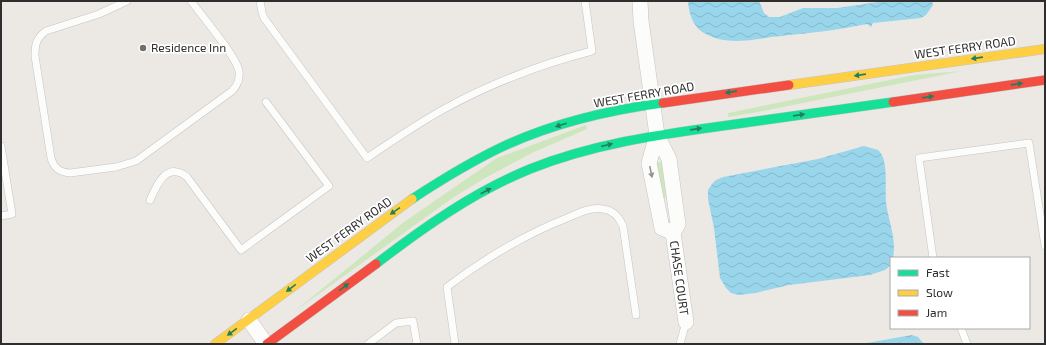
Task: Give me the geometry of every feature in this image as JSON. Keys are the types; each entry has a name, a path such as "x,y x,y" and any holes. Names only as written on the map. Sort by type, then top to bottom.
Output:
{"main road":[{"name":"WEST FERRY ROAD","path":"216,344 427,188 459,169 536,134 590,116 654,103 1045,49"},
{"path":"267,344 415,235 452,210 512,176 569,154 657,135 1045,80"}],"street":[{"name":"CHASE COURT","path":"640,1 640,20 654,103 657,135 649,164 662,228 673,233"},
{"name":"CHASE COURT","path":"657,135 669,159 678,224 673,233 686,322"},
{"path":"248,320 267,344"}],"lane":[{"path":"127,1 99,14 46,31 40,35 36,41 35,56 51,158 55,167 63,172 70,173 116,167 136,161 220,101 236,87 239,72 234,59 191,1"},
{"path":"260,1 264,18 366,158 444,109 473,94 543,66 592,51 584,1"},
{"path":"150,200 158,182 164,175 175,172 184,174 241,250 330,186 266,102"},
{"path":"934,257 919,158 1030,143 1045,246"},
{"path":"1,146 12,214 1,216"},
{"path":"456,344 447,287 473,268 518,241 554,223 595,208 608,210 617,215 623,226 636,315"},
{"path":"368,344 396,323 413,321 417,344"},
{"path":"680,344 686,322"},
{"path":"961,329 967,344"}],"green space":[{"path":"962,71 728,117 728,113 914,75"},
{"path":"586,125 587,129 534,152 485,178 454,197 295,311 404,222 497,158"},
{"path":"662,162 666,196 664,199 656,163"}],"water":[{"path":"688,1 759,1 764,13 769,17 780,17 803,8 837,8 885,1 932,1 933,5 926,15 921,18 873,23 871,27 867,24 824,31 734,41 715,38 698,28 692,20"},
{"path":"864,146 878,150 882,155 886,176 886,202 894,244 893,257 890,257 890,266 885,270 870,275 789,285 755,293 739,295 731,293 720,278 714,228 708,199 708,190 716,180 723,177 818,159"},
{"path":"912,335 918,337 924,344 861,344"}],"traffic: fast":[{"path":"376,264 412,237 469,199 509,178 553,160 601,147 649,137 893,102"},
{"path":"412,199 468,164 523,138 582,118 622,109 663,103"}],"traffic: slow":[{"path":"789,85 1045,49"},
{"path":"215,344 412,199"}],"traffic: jam":[{"path":"893,102 1045,80"},
{"path":"663,103 789,85"},
{"path":"267,344 376,264"}],"place":[{"name":"Residence Inn","path":"143,48"}]}
